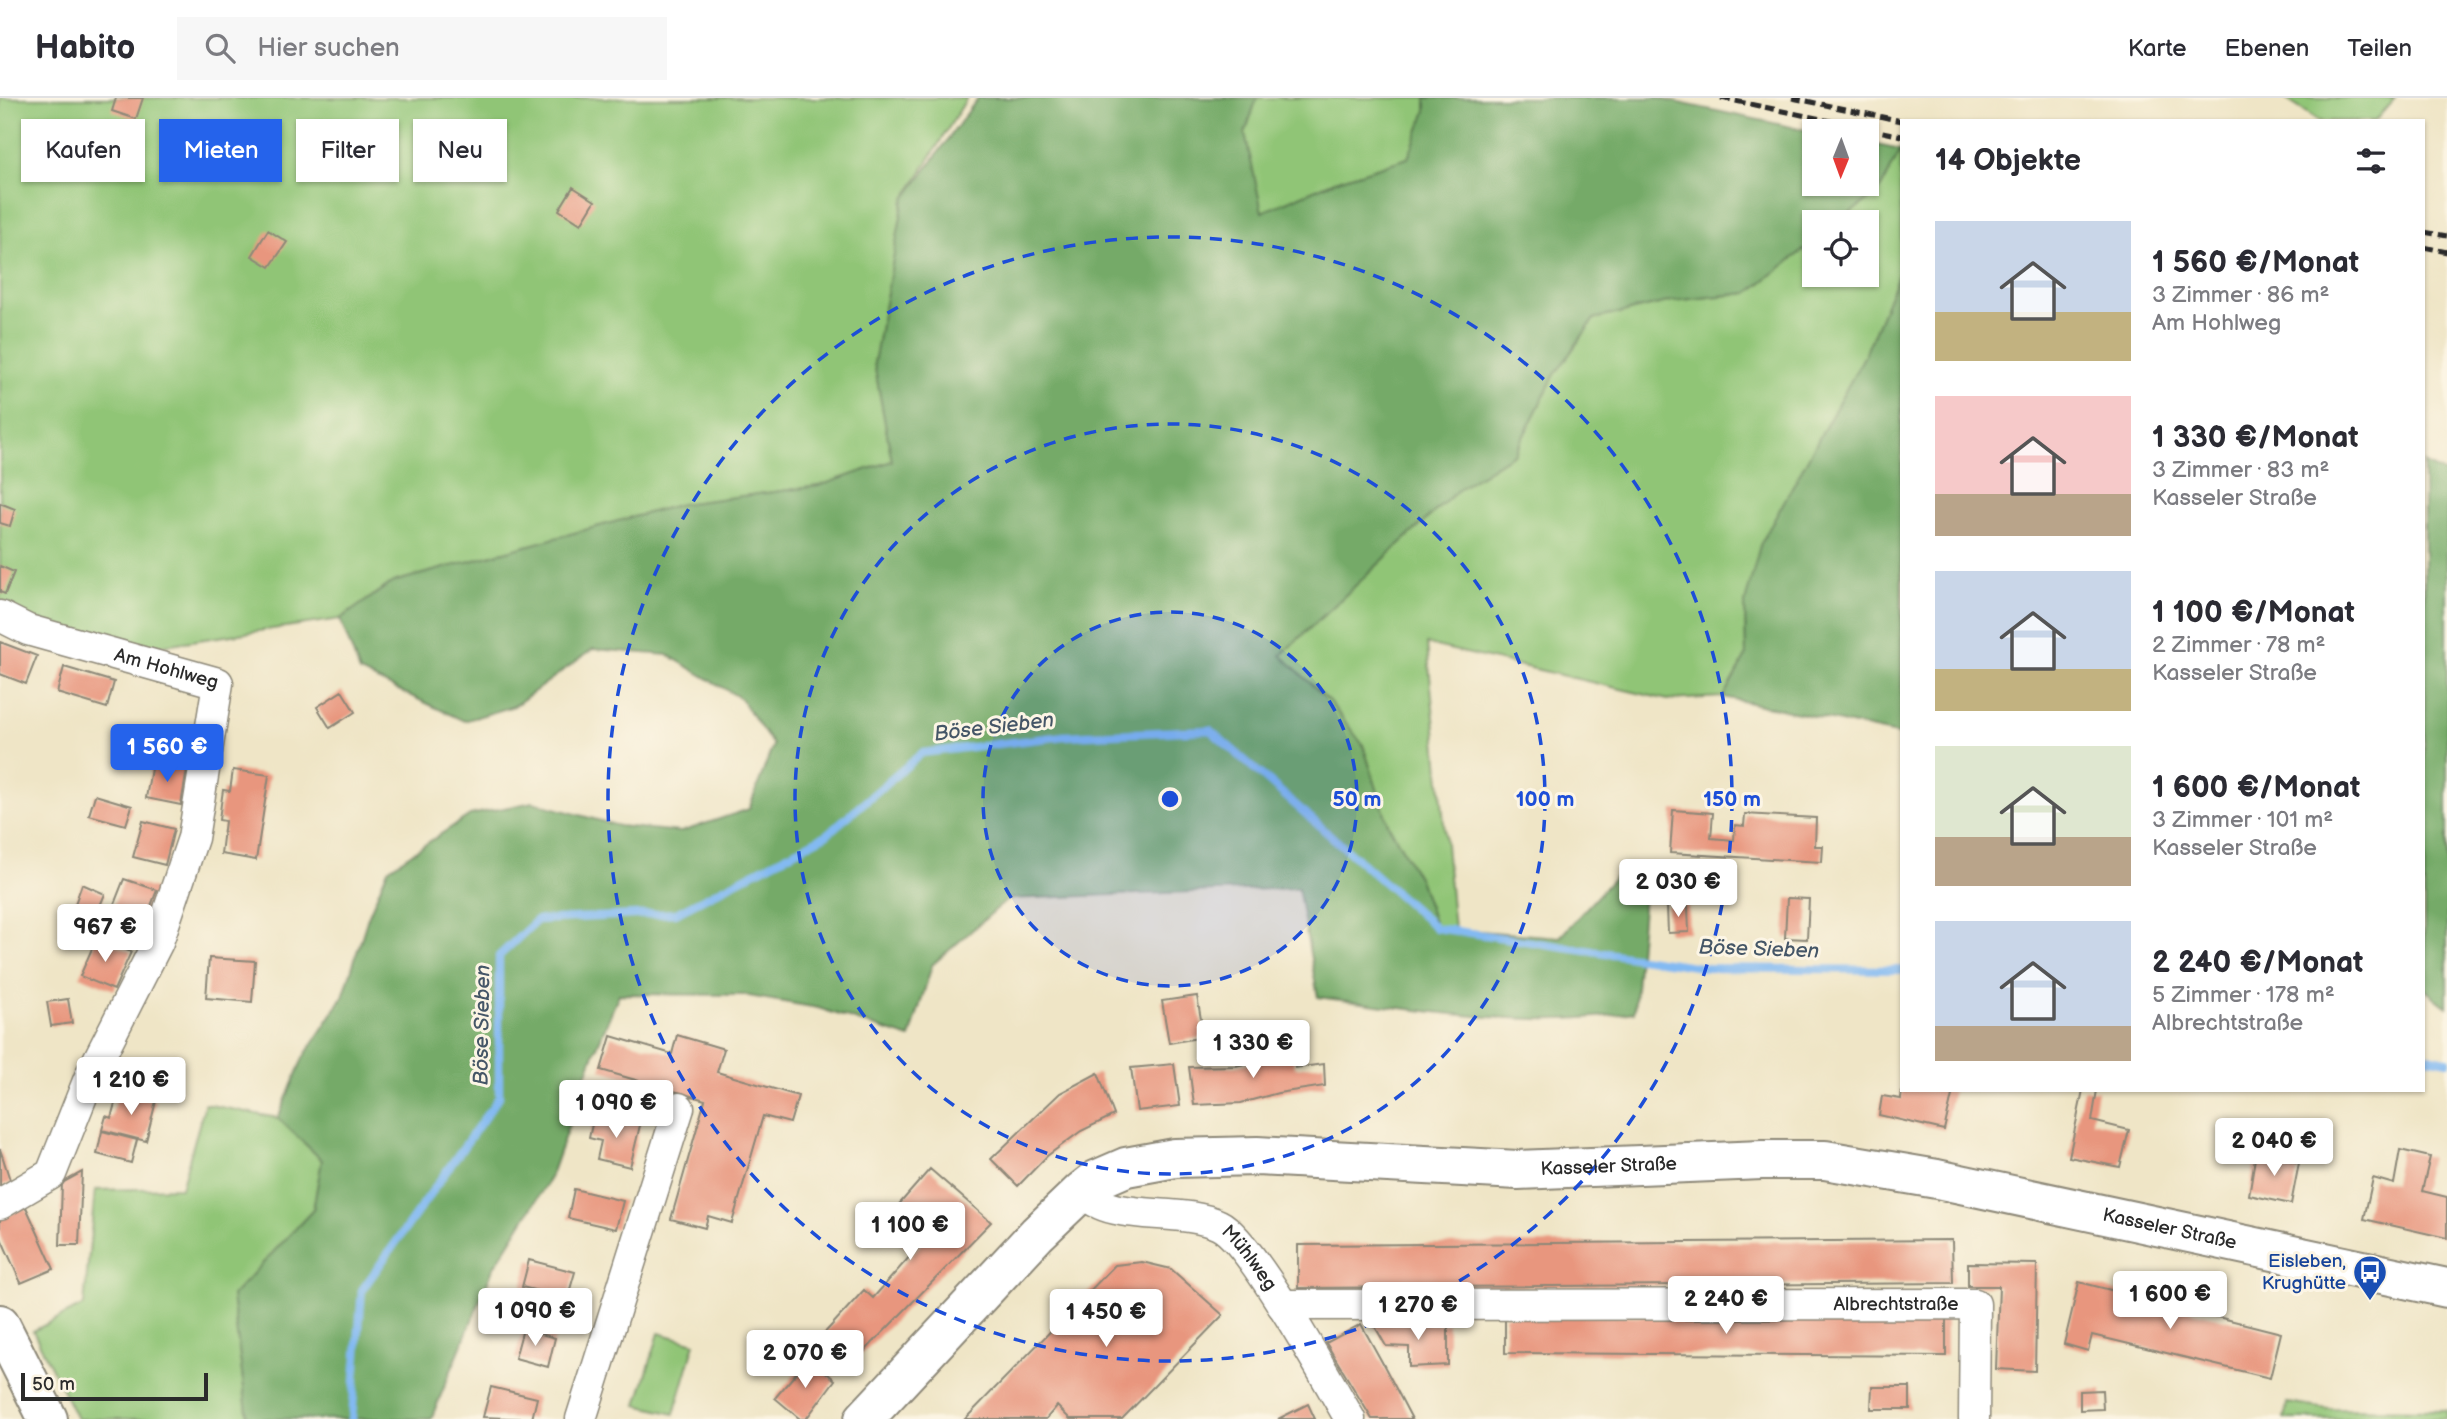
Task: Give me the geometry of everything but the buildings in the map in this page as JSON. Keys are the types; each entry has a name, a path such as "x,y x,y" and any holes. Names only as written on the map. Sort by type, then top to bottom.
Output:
{"main road":[{"name":"Kasseler Straße","path":"864,1419 1037,1234 1082,1191 1097,1180 1126,1167 1198,1156 1257,1156 1518,1170 1825,1160 1962,1185 2447,1288"},
{"path":"0,1324 48,1419"}],"street":[{"name":"Am Hohlweg","path":"0,616 38,633 218,682 193,838 158,943 90,1076 51,1174 0,1204"},
{"path":"581,1419 678,1108"},
{"name":"Mühlweg","path":"1082,1191 1099,1206 1194,1218 1220,1225 1238,1242 1282,1305 1350,1419"},
{"name":"Albrechtstraße","path":"1282,1305 1975,1304 1974,1419"}],"green space":[{"path":"0,98 967,98 904,200 874,363 892,461 819,486 681,504 393,582 340,619 144,648 26,617 0,605"},
{"path":"978,98 1257,98 1245,133 1262,212 1335,181 1408,158 1426,111 1426,98 1656,98 1802,129 1802,196 1874,196 1854,210 1802,210 1802,251 1748,293 1672,301 1594,319 1554,376 1515,453 1460,488 1281,655 1329,701 1363,745 1388,824 1419,879 1436,928 1560,937 1620,871 1646,872 1634,1012 1596,1017 1517,1019 1318,997 1298,888 1008,899 932,965 910,1038 818,1008 743,995 619,994 593,1056 550,1178 493,1269 431,1419 248,1419 232,1296 313,1210 322,1160 278,1118 303,1058 343,997 368,917 388,869 470,815 533,802 619,826 681,832 749,809 773,745 740,698 668,655 593,649 514,706 464,721 360,672 340,619 393,582 681,504 819,486 892,461 874,363 904,200"},
{"path":"1257,98 1426,98 1426,111 1408,158 1335,181 1262,213 1245,133"},
{"path":"2284,98 2395,98 2377,119 2316,119"},
{"path":"1880,146 1900,152 1880,189"},
{"path":"1900,152 1900,271 1865,355 1745,602 1746,656 1723,697 1668,700 1427,644 1454,929 1436,928 1419,879 1388,824 1363,745 1281,655 1460,488 1515,453 1554,376 1594,319 1672,301 1748,293 1802,251 1802,287 1879,287 1879,210 1854,210 1874,196 1880,196 1880,189"},
{"path":"1900,271 1900,735 1723,697 1746,656 1745,603 1760,545 1865,355"},
{"path":"2425,464 2447,475 2447,1007 2425,990"},
{"path":"205,1104 278,1118 322,1160 313,1210 232,1296 248,1419 77,1419 33,1331 84,1305 95,1190 181,1188"},
{"path":"659,1333 695,1343 674,1414 637,1405"},
{"path":"2287,1403 2328,1409 2447,1410 2447,1419 2284,1419"}],"waterway":[{"name":"Böse Sieben","path":"352,1419 362,1290 499,1097 499,956 537,920 676,913 826,835 922,753 1064,736 1210,730 1436,928 1708,968 1900,970"},
{"name":"Böse Sieben","path":"2425,1056 2447,1061"}],"railway":[{"path":"1721,98 1900,136"},
{"path":"1792,98 1900,121"},
{"path":"2425,232 2447,236"},
{"path":"2425,247 2447,252"}],"place":[{"name":"Eisleben, Krughütte","path":"2370,1302"}]}
